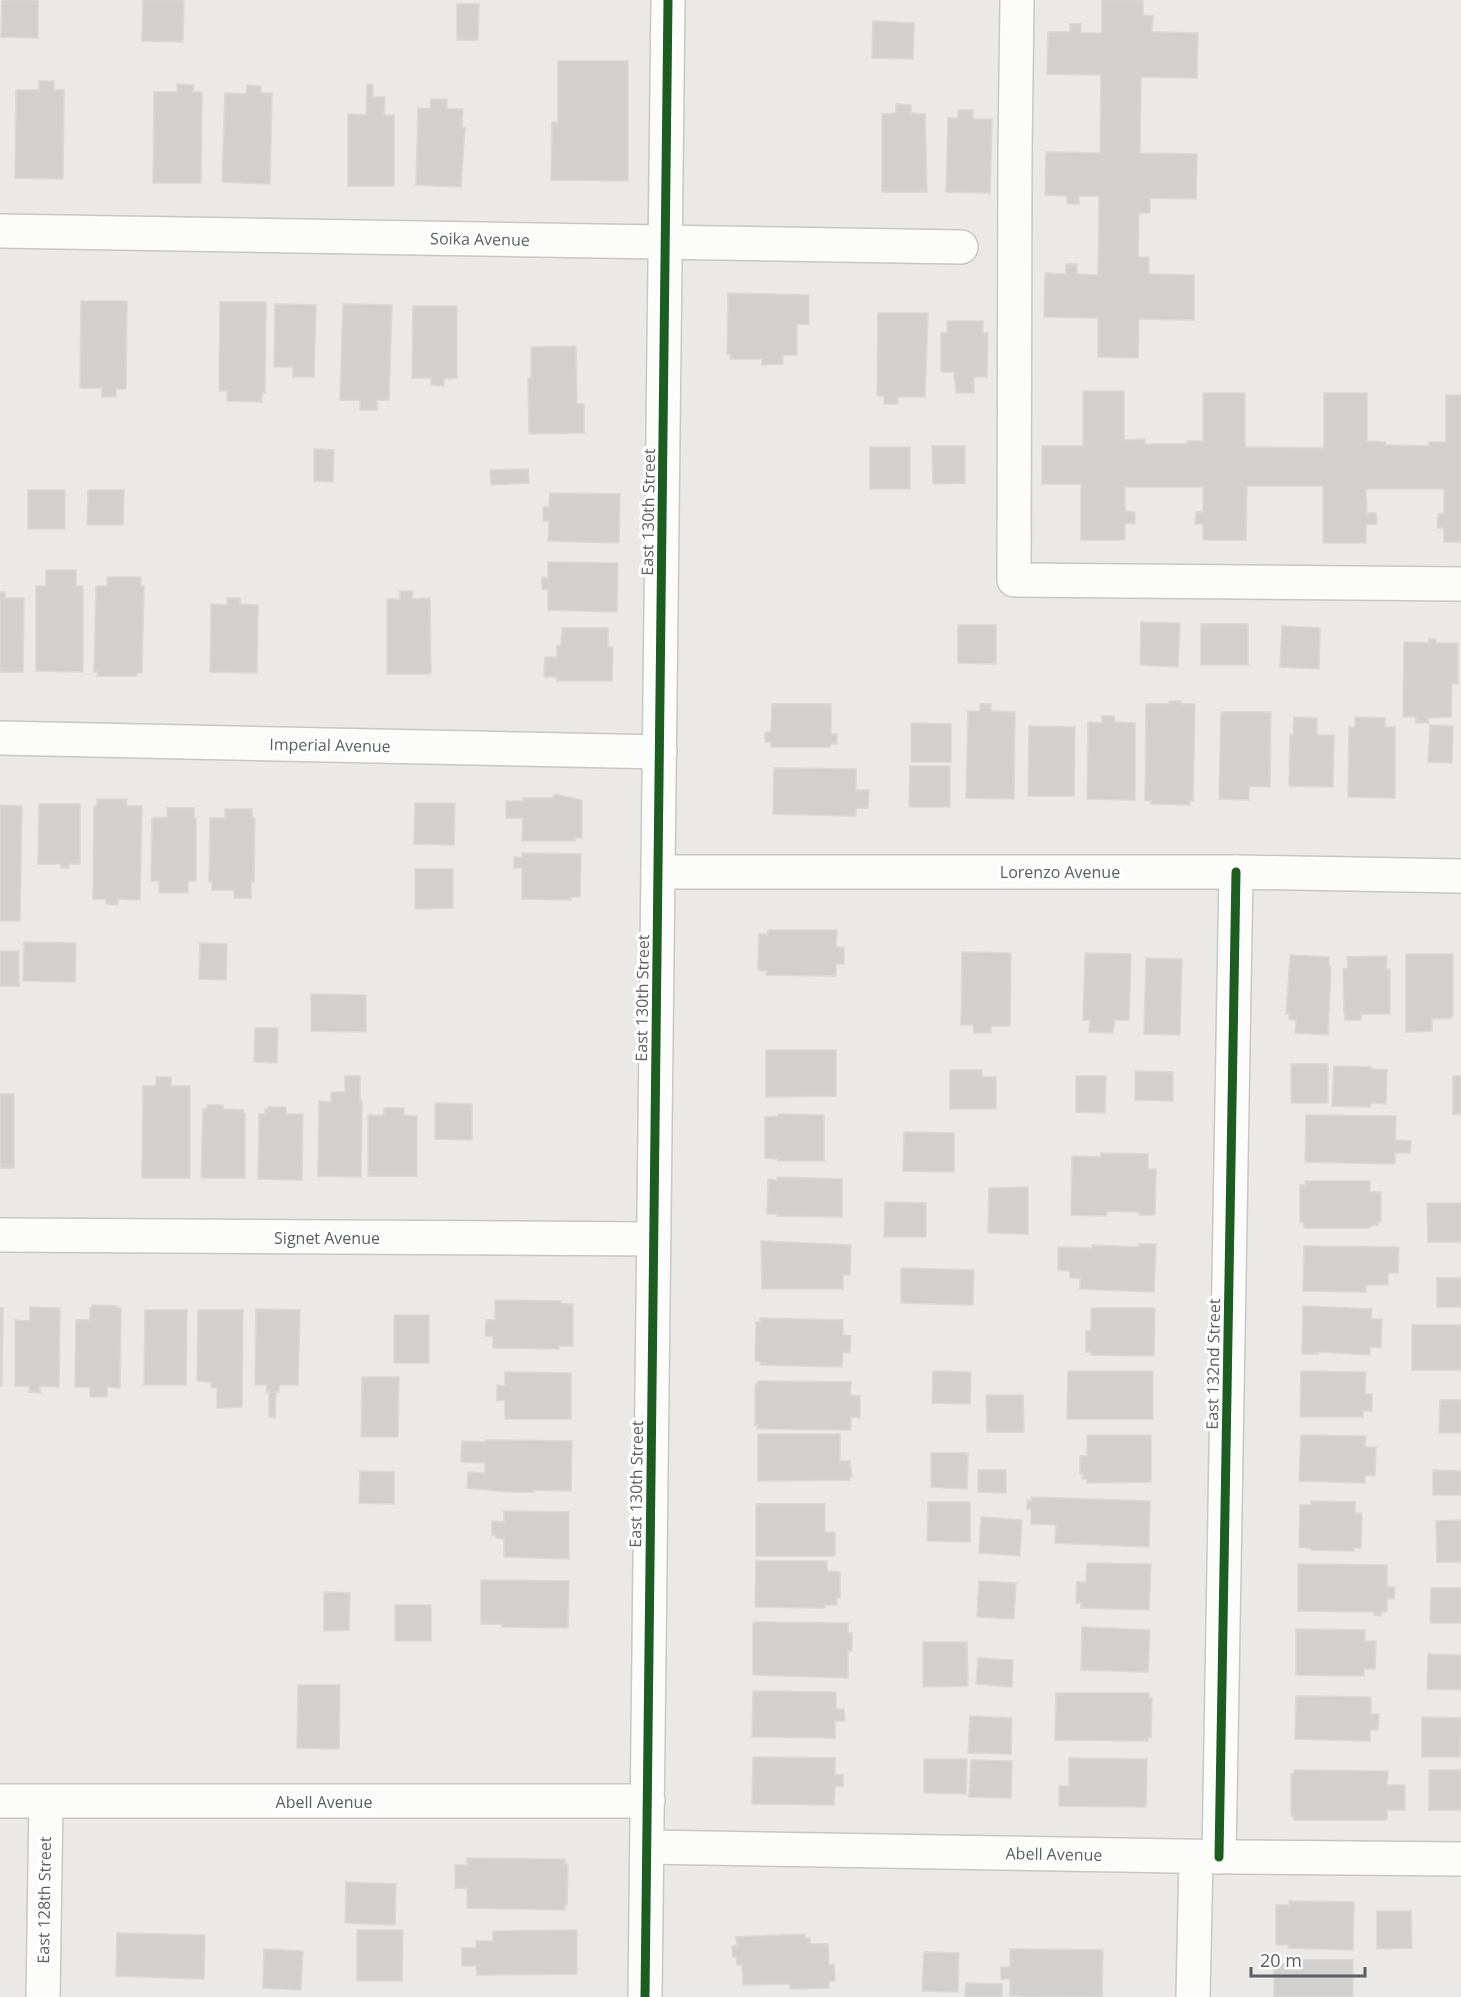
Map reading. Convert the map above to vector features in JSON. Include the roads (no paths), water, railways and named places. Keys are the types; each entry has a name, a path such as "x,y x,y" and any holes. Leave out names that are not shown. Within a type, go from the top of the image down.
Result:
{"street":[{"name":"East 130th Street","path":"645,1997 668,0"},
{"path":"1017,0 1014,580 1461,584"},
{"name":"Soika Avenue","path":"0,231 961,247"},
{"name":"Imperial Avenue","path":"0,738 660,752"},
{"name":"Lorenzo Avenue","path":"658,872 1236,872 1461,876"},
{"name":"East 132nd Street","path":"1193,1997 1207,1857 1236,872"},
{"name":"Signet Avenue","path":"0,1235 654,1239"},
{"name":"Abell Avenue","path":"0,1801 648,1801"},
{"name":"East 128th Street","path":"43,1997 46,1802"},
{"name":"Abell Avenue","path":"647,1847 1461,1859"}]}
